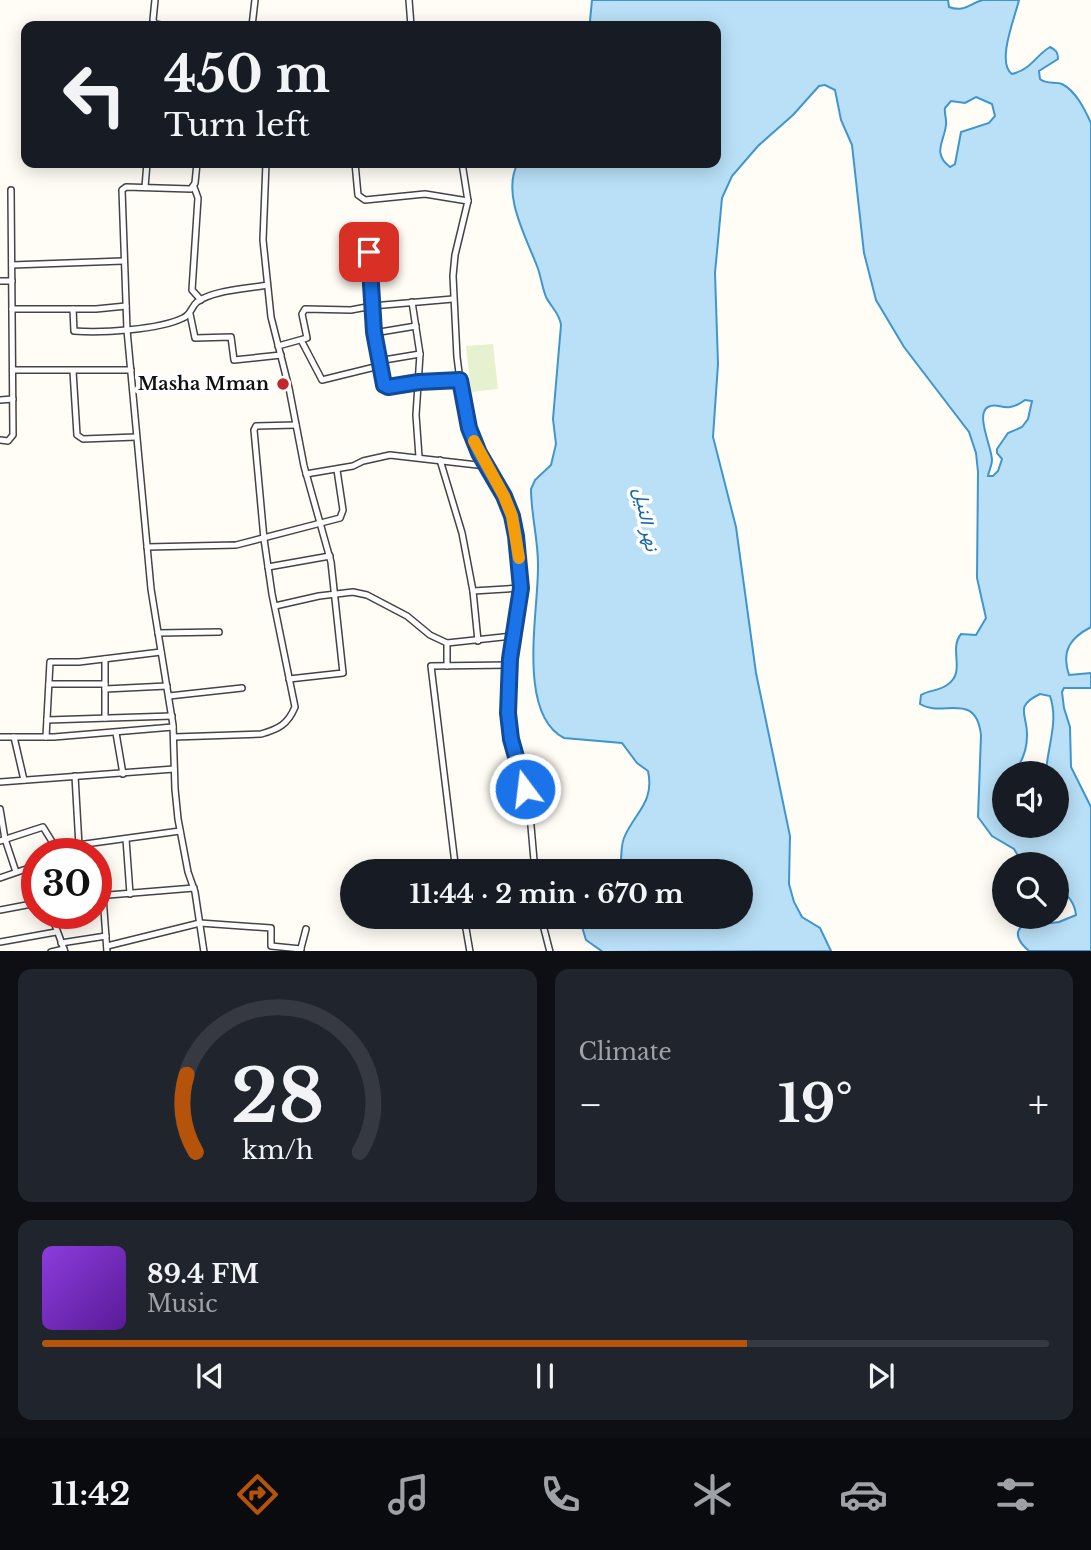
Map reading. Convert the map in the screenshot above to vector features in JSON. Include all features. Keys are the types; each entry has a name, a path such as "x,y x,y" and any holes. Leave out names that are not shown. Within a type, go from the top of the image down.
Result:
{"street":[{"path":"154,21 155,0"},
{"path":"253,21 255,0"},
{"path":"409,0 411,21"},
{"path":"145,187 147,168"},
{"path":"196,168 194,187 198,198 192,290 201,300"},
{"path":"266,168 263,240 272,325 281,355 306,474 330,556 343,673 289,679"},
{"path":"355,168 358,194 365,200 425,194 468,201"},
{"path":"463,168 468,201 455,255 453,299 460,380 469,428 512,516 520,564 521,588 508,691 510,733 529,803 534,859"},
{"path":"194,187 126,187 122,190 127,330 147,547 172,716 180,831 194,888 204,951"},
{"path":"0,440 8,441 13,437 11,190"},
{"path":"369,252 378,364 386,387 460,380"},
{"path":"12,265 123,261"},
{"path":"0,281 12,281"},
{"path":"267,285 229,291 201,300 190,314 195,338 230,337 234,360 281,355"},
{"path":"278,346 307,338 302,314 305,309 351,310 453,299"},
{"path":"412,302 419,355 416,415 419,457"},
{"path":"12,309 126,306"},
{"path":"74,309 74,331 127,330 178,320 190,314"},
{"path":"374,332 416,326"},
{"path":"301,340 322,380 419,355"},
{"path":"13,370 131,370"},
{"path":"74,371 77,436 83,439 136,437"},
{"path":"0,400 13,399"},
{"path":"174,737 261,734 274,731 290,718 295,707 268,567 254,427 296,425"},
{"path":"306,474 337,470 390,455 486,466"},
{"path":"440,460 462,533 473,591 478,641"},
{"path":"147,547 230,546 340,518 342,514 337,470"},
{"path":"268,567 330,556"},
{"path":"473,591 521,588"},
{"path":"275,606 334,593 353,592 367,595 407,616 430,635 447,643 513,636"},
{"path":"158,634 219,632"},
{"path":"447,643 447,666"},
{"path":"46,737 50,662 75,663 161,652"},
{"path":"105,659 105,718"},
{"path":"454,859 431,666 510,665"},
{"path":"49,684 167,686"},
{"path":"169,695 242,688"},
{"path":"47,720 172,716"},
{"path":"0,737 116,733 173,727"},
{"path":"116,733 123,774"},
{"path":"14,737 24,780"},
{"path":"0,782 174,769"},
{"path":"75,776 79,838"},
{"path":"0,809 3,840 16,872"},
{"path":"3,840 43,827 49,838"},
{"path":"112,841 180,831"},
{"path":"126,839 130,894"},
{"path":"0,878 21,870"},
{"path":"112,895 194,888"},
{"path":"0,910 21,906"},
{"path":"105,929 107,949 200,923 271,928 272,946 301,950 306,929"},
{"path":"55,929 63,948"},
{"path":"466,929 470,951"},
{"path":"544,929 550,951"},
{"path":"0,942 56,932"},
{"path":"51,951 106,936"}],"green space":[{"path":"493,344 498,389 471,392 466,346"}],"water":[{"name":"نهر النيل","path":"592,0 948,0 949,7 959,9 983,0 1019,0 1006,50 1008,68 1012,74 1019,72 1050,47 1055,50 1058,59 1039,71 1040,79 1059,83 1072,91 1091,123 1091,627 1069,646 1066,659 1069,675 1091,673 1091,688 1064,688 1062,692 1070,727 1071,767 1091,807 1091,951 1029,951 1021,943 1018,937 1020,929 1069,929 1069,918 1076,915 1069,899 1069,852 1016,852 995,838 1069,838 1069,761 1047,761 1053,725 1050,696 1040,694 1024,707 1027,736 1021,761 992,761 992,836 978,817 981,735 978,721 965,709 929,708 920,704 921,695 944,687 953,680 957,667 957,640 961,634 976,635 986,618 977,578 976,453 969,432 904,347 876,300 864,253 852,145 841,120 835,90 825,85 819,86 793,115 758,146 732,176 722,198 715,273 718,364 713,437 736,527 756,673 790,836 789,884 802,917 820,928 831,951 602,951 586,940 583,929 753,929 753,859 621,859 624,838 649,791 648,771 637,763 622,743 564,738 549,725 540,707 533,659 538,564 531,489 535,480 551,465 556,444 553,419 561,325 546,297 517,215 512,188 516,168 721,168 721,21 590,21","holes":["976,97 992,104 995,116 989,123 961,132 955,164 950,167 942,157 940,147 946,125 945,108 951,101 965,103","1025,400 1032,401 1028,419 1022,427 1008,433 997,449 1002,459 998,471 993,476 988,476 992,460 984,411 992,406 1012,407"]}],"slow traffic":[{"path":"474,441 497,481 512,516 519,558"}],"place":[{"name":"Masha Mman","path":"283,384"}],"route":[{"path":"369,252 374,332 384,385 388,387 460,380 469,428 512,516 521,588 510,659 508,713 511,739 525,789"}]}
